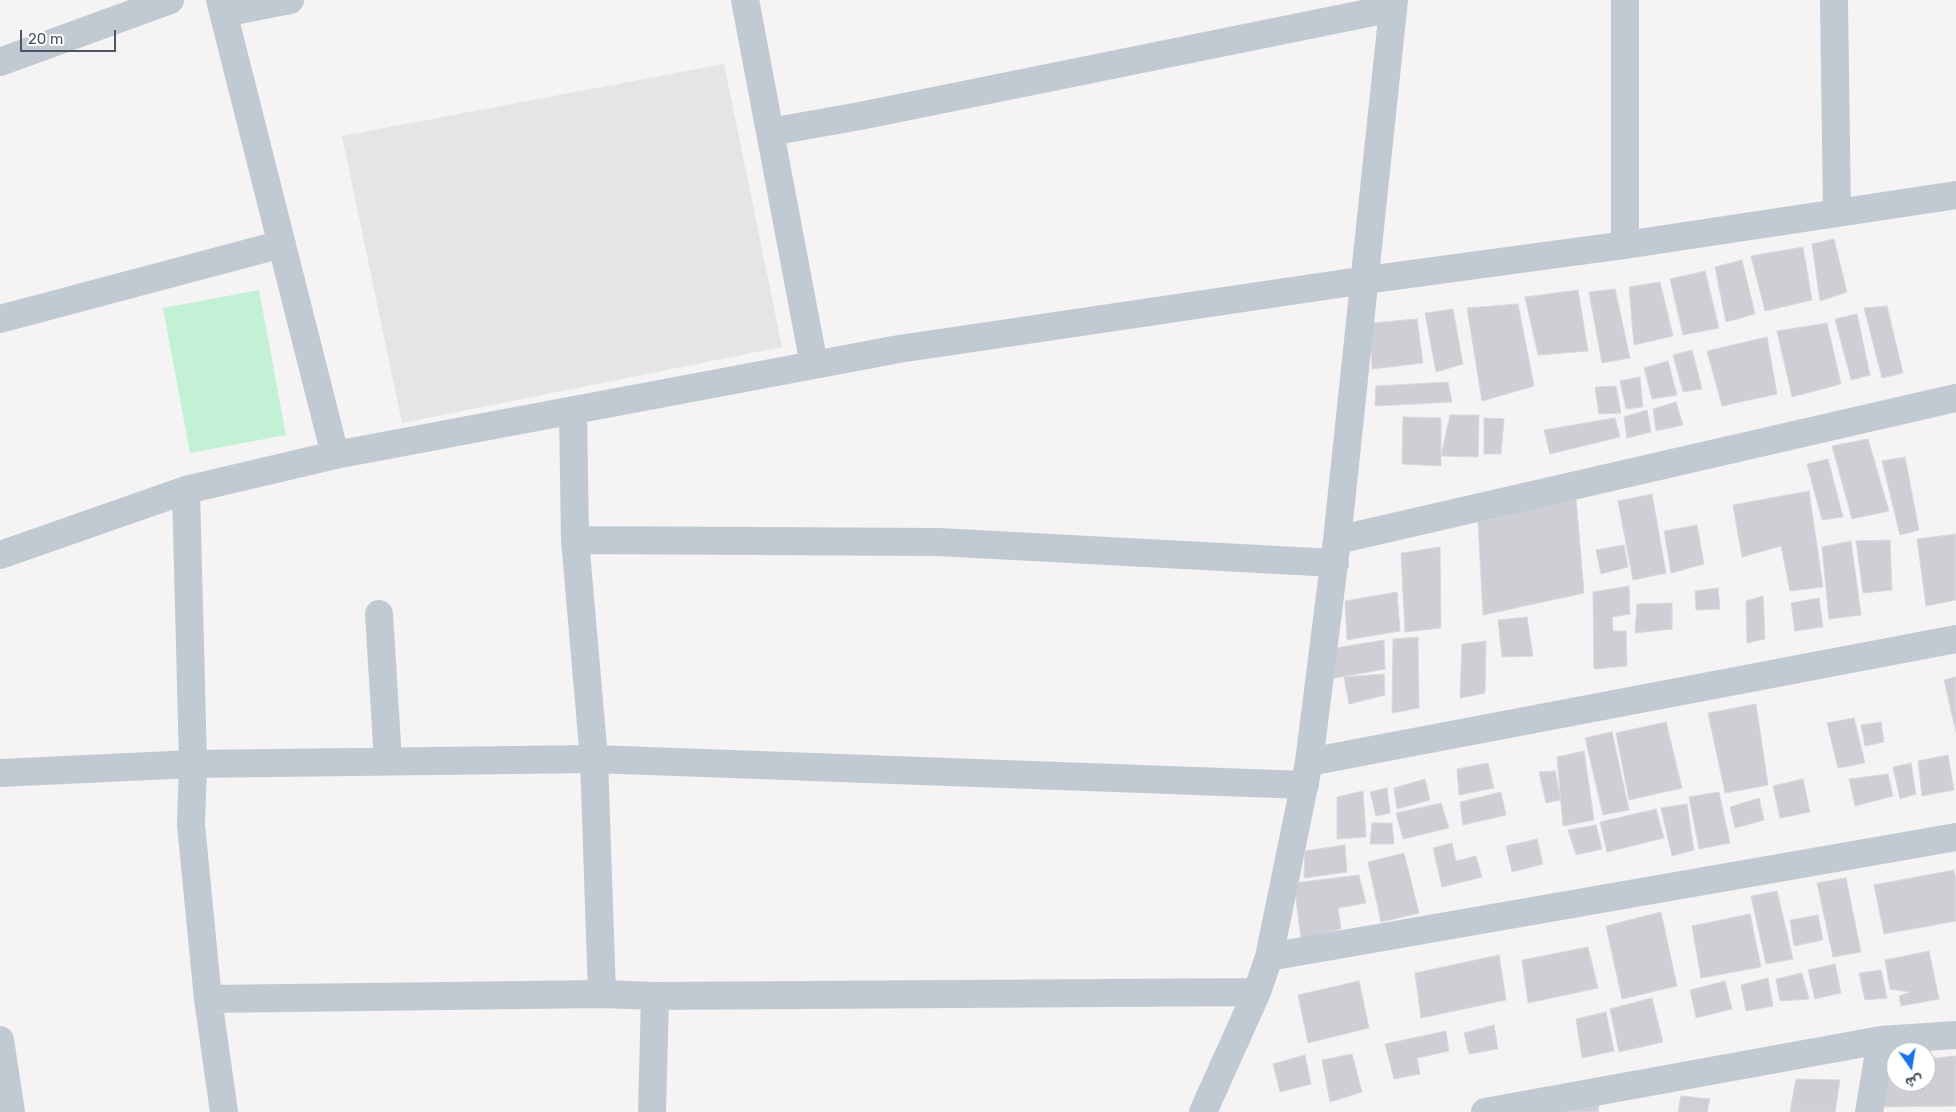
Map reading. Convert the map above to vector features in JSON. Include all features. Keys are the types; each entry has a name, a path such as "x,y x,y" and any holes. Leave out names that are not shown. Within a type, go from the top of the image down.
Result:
{"street":[{"path":"0,62 170,0"},
{"path":"290,0 222,7 335,455"},
{"path":"745,0 814,365"},
{"path":"1625,0 1625,245"},
{"path":"1834,0 1837,213"},
{"path":"770,132 870,114 1394,4 1336,552 1307,773 1269,957 1257,992 1203,1112"},
{"path":"0,555 186,490 335,455 899,349 1366,280 1625,245 1956,195"},
{"path":"0,319 282,244"},
{"path":"575,540 938,542 1336,552 1956,398"},
{"path":"573,411 575,540 594,759 602,994"},
{"path":"186,490 193,764 191,826 208,999 224,1112"},
{"path":"379,614 388,762"},
{"path":"0,773 193,764 594,759 1307,773 1956,639"},
{"path":"1269,957 1956,837"},
{"path":"208,999 602,994 655,996 1257,992"},
{"path":"652,1112 655,996"},
{"path":"1501,1110 1881,1040 1956,1035"},
{"path":"0,1040 7,1098"},
{"path":"1869,1112 1881,1040"}],"shaded area":[{"path":"724,64 782,347 402,423 342,136"}],"green space":[{"path":"259,290 286,435 190,453 163,308"}],"building":[{"path":"1834,239 1847,292 1820,301 1812,244"},
{"path":"1803,247 1812,300 1765,311 1751,256"},
{"path":"1742,260 1755,314 1726,322 1715,267"},
{"path":"1705,271 1719,328 1683,335 1670,279"},
{"path":"1660,282 1673,336 1634,345 1629,287"},
{"path":"1615,289 1630,358 1602,363 1589,292"},
{"path":"1578,290 1588,351 1538,355 1525,297"},
{"path":"1518,304 1534,386 1482,401 1467,308"},
{"path":"1887,306 1903,373 1882,378 1864,308"},
{"path":"1453,309 1463,364 1436,372 1425,313"},
{"path":"1857,314 1870,375 1851,380 1835,319"},
{"path":"1417,319 1423,363 1372,369 1371,323"},
{"path":"1827,323 1841,384 1792,397 1777,331"},
{"path":"1767,337 1777,394 1722,406 1707,351"},
{"path":"1692,350 1702,389 1683,392 1673,355"},
{"path":"1668,361 1677,395 1652,399 1644,368"},
{"path":"1640,377 1643,407 1626,409 1620,381"},
{"path":"1448,382 1452,402 1375,406 1376,386"},
{"path":"1616,386 1621,413 1599,414 1595,387"},
{"path":"1676,402 1683,425 1656,431 1653,409"},
{"path":"1647,410 1651,432 1627,438 1624,417"},
{"path":"1450,415 1479,415 1478,457 1441,456"},
{"path":"1403,417 1441,418 1441,466 1402,464"},
{"path":"1484,418 1504,419 1501,454 1484,454"},
{"path":"1615,418 1620,437 1550,454 1544,430"},
{"path":"1868,439 1889,511 1852,519 1832,446"},
{"path":"1905,457 1919,530 1900,535 1882,461"},
{"path":"1828,459 1843,517 1822,520 1807,464"},
{"path":"1809,491 1823,587 1790,591 1781,546 1742,557 1733,505"},
{"path":"1652,494 1666,573 1633,580 1618,501"},
{"path":"1576,498 1584,593 1483,615 1478,522"},
{"path":"1697,525 1704,564 1671,573 1664,531"},
{"path":"1956,534 1956,600 1926,606 1917,539"},
{"path":"1890,540 1892,590 1863,593 1856,541"},
{"path":"1851,541 1861,615 1829,619 1822,547"},
{"path":"1624,545 1628,567 1601,574 1596,550"},
{"path":"1440,547 1441,628 1405,632 1401,553"},
{"path":"1629,586 1630,614 1612,617 1613,631 1626,631 1627,666 1594,669 1593,592"},
{"path":"1718,588 1720,609 1696,610 1695,591"},
{"path":"1397,592 1400,631 1347,640 1345,601"},
{"path":"1763,596 1765,639 1747,643 1746,601"},
{"path":"1819,598 1823,627 1795,631 1791,603"},
{"path":"1672,603 1672,629 1635,633 1637,604"},
{"path":"1527,617 1533,656 1502,657 1498,620"},
{"path":"1418,637 1419,708 1392,713 1393,639"},
{"path":"1384,640 1385,669 1325,680 1329,649"},
{"path":"1486,641 1485,693 1460,698 1462,644"},
{"path":"1384,674 1385,695 1349,704 1344,677"},
{"path":"1956,677 1956,732 1944,680"},
{"path":"1756,704 1768,785 1725,793 1708,713"},
{"path":"1854,718 1865,763 1838,768 1827,723"},
{"path":"1666,722 1682,788 1629,800 1616,733"},
{"path":"1881,722 1884,742 1865,746 1861,725"},
{"path":"1612,732 1629,810 1603,815 1585,738"},
{"path":"1584,751 1594,820 1563,826 1557,757"},
{"path":"1948,755 1954,790 1922,796 1918,761"},
{"path":"1488,763 1494,788 1459,795 1457,769"},
{"path":"1911,763 1916,794 1900,799 1893,767"},
{"path":"1555,771 1561,800 1546,803 1539,772"},
{"path":"1888,774 1893,796 1855,806 1849,779"},
{"path":"1425,779 1430,800 1397,809 1394,788"},
{"path":"1803,779 1810,812 1780,818 1773,786"},
{"path":"1387,788 1390,813 1376,816 1370,792"},
{"path":"1363,791 1366,837 1337,839 1337,797"},
{"path":"1501,792 1506,815 1463,825 1460,802"},
{"path":"1719,792 1730,843 1699,849 1689,797"},
{"path":"1759,798 1764,820 1735,828 1730,807"},
{"path":"1441,803 1449,828 1403,839 1396,813"},
{"path":"1687,804 1694,850 1672,856 1661,808"},
{"path":"1656,809 1664,838 1607,852 1600,822"},
{"path":"1372,823 1392,823 1394,844 1370,844"},
{"path":"1596,825 1602,849 1576,855 1568,830"},
{"path":"1537,839 1543,864 1512,872 1506,846"},
{"path":"1452,843 1456,861 1476,856 1482,877 1442,887 1433,848"},
{"path":"1345,845 1347,872 1304,878 1305,851"},
{"path":"1404,853 1419,913 1381,922 1368,862"},
{"path":"1954,870 1956,880 1956,921 1884,934 1874,885"},
{"path":"1359,875 1366,903 1338,908 1341,929 1301,939 1294,883"},
{"path":"1846,878 1861,952 1833,957 1817,883"},
{"path":"1777,891 1793,959 1766,964 1751,896"},
{"path":"1661,912 1677,986 1622,999 1606,926"},
{"path":"1750,914 1761,967 1701,978 1692,926"},
{"path":"1818,915 1823,940 1794,946 1790,920"},
{"path":"1588,947 1598,988 1528,1003 1522,960"},
{"path":"1929,951 1939,999 1901,1006 1899,996 1910,992 1890,989 1885,960"},
{"path":"1499,955 1506,1000 1421,1018 1415,973"},
{"path":"1835,964 1841,993 1815,999 1808,970"},
{"path":"1881,970 1887,998 1865,1000 1859,973"},
{"path":"1802,973 1809,999 1780,1001 1776,979"},
{"path":"1768,978 1773,1006 1746,1011 1741,985"},
{"path":"1359,981 1369,1028 1308,1043 1298,995"},
{"path":"1725,981 1732,1009 1696,1018 1690,990"},
{"path":"1652,998 1663,1042 1619,1052 1610,1009"},
{"path":"1606,1012 1614,1051 1582,1058 1576,1019"},
{"path":"1494,1025 1498,1049 1469,1054 1464,1033"},
{"path":"1446,1031 1449,1051 1417,1058 1420,1074 1394,1079 1385,1044"},
{"path":"1352,1054 1362,1092 1330,1102 1322,1060"},
{"path":"1305,1055 1311,1084 1280,1092 1273,1064"},
{"path":"1956,1056 1956,1106 1875,1107 1883,1063 1886,1063 1886,1092 1936,1092 1936,1058"},
{"path":"1796,1079 1840,1080 1835,1112 1790,1112"},
{"path":"1681,1096 1710,1099 1707,1112 1678,1112"},
{"path":"1599,1105 1598,1112 1564,1112"}]}
